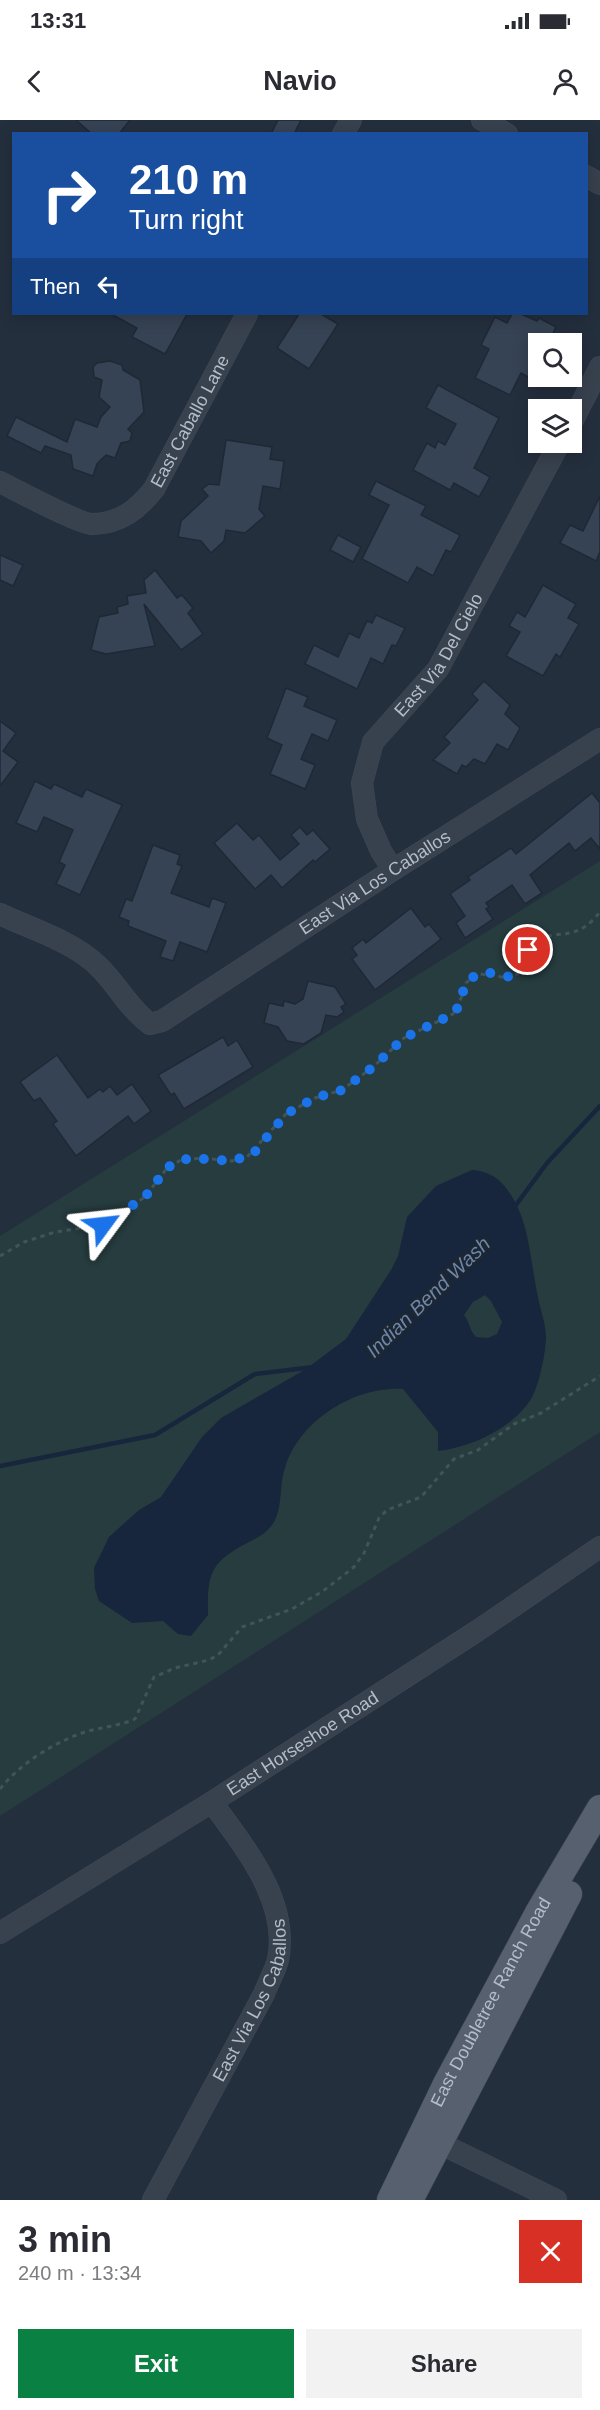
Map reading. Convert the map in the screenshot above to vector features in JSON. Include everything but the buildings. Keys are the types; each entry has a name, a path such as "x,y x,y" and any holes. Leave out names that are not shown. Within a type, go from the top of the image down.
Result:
{"main road":[{"name":"East Doubletree Ranch Road","path":"390,2200 430,2139 492,2023 539,1911 598,1823"},
{"name":"East Doubletree Ranch Road","path":"410,2200 430,2139"}],"street":[{"path":"482,120 503,132"},
{"name":"East Caballo Lane","path":"0,482 91,524 120,519 140,507 154,489 246,315"},
{"path":"582,402 600,367"},
{"name":"East Via Del Cielo","path":"393,870 381,851 367,819 362,783 373,742 438,669 554,453"},
{"name":"East Via Los Caballos","path":"0,914 70,947 96,964 121,991 137,1015 150,1024 162,1021 393,870 600,739"},
{"name":"East Horseshoe Road","path":"0,1933 212,1802 477,1631 600,1547"},
{"name":"East Via Los Caballos","path":"153,2200 264,1994 278,1960 279,1937 275,1915 263,1878 212,1802"},
{"path":"430,2139 556,2200"}],"path":[{"path":"0,1256 24,1242 55,1232 103,1225 145,1197 167,1168 182,1160 203,1158 232,1161 247,1157 286,1114 315,1098 342,1090 373,1067 404,1038 453,1014 457,1010 466,983 474,976 480,974 509,978 515,976 522,969 534,940 568,936 586,926 600,912"},
{"path":"0,1789 16,1771 48,1750 83,1733 135,1719 154,1677 162,1672 209,1660 218,1655 242,1628 292,1609 323,1591 354,1567 364,1553 379,1518 387,1510 421,1497 454,1459 478,1450 514,1424 541,1413 600,1376"}],"green space":[{"path":"600,861 600,1432 0,1816 0,1236"}],"water":[{"path":"472,1170 487,1173 503,1184 520,1213 528,1240 546,1337 537,1386 523,1409 514,1419 490,1434 464,1445 438,1451 438,1432 403,1389 366,1393 348,1400 331,1410 302,1435 285,1468 279,1509 274,1522 263,1534 236,1549 219,1563 211,1578 208,1615 191,1636 178,1634 163,1621 132,1623 99,1601 95,1589 94,1568 109,1537 139,1510 161,1497 202,1437 221,1418 306,1369 346,1339 398,1256 407,1217 436,1186","holes":["485,1295 491,1301 502,1322 497,1334 488,1338 476,1337 464,1315 473,1302"]}],"waterway":[{"name":"Indian Bend Wash","path":"513,1209 547,1163 600,1106"},
{"name":"Indian Bend Wash","path":"0,1466 155,1435 255,1374 314,1367"}],"route":[{"path":"103,1225 135,1206 153,1189 167,1168 175,1163 190,1158 232,1161 253,1154 267,1134 286,1114 315,1098 342,1090 373,1067 385,1054 414,1031 453,1014 457,1010 466,983 474,976 480,974 509,978 515,976 522,969 528,950"}]}
